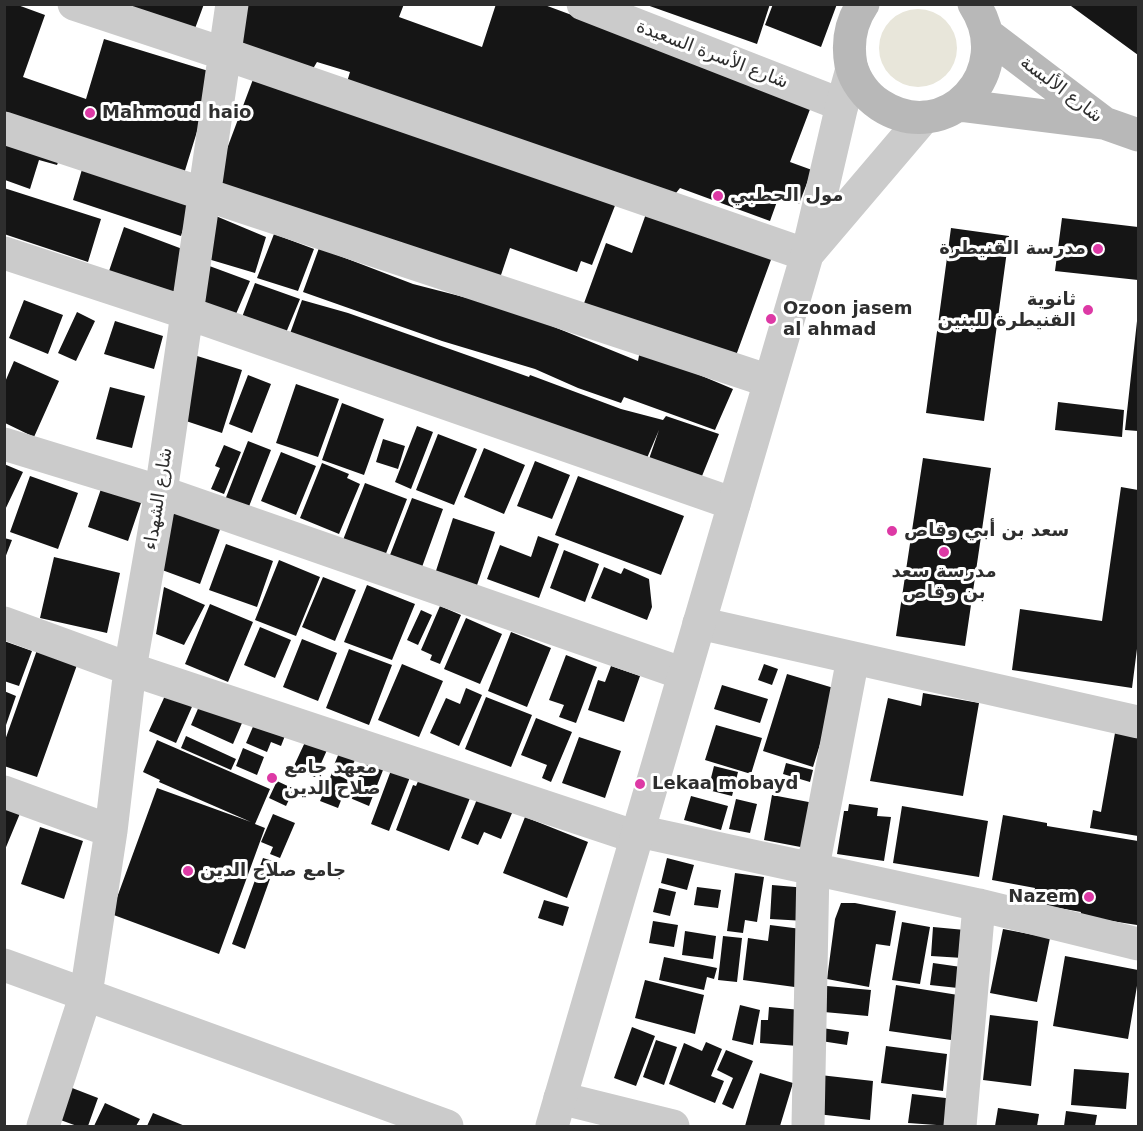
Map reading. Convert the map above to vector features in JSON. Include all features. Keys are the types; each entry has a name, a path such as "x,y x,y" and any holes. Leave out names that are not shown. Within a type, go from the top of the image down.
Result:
{"main road":[{"path":"863,4 853,21 849,37 852,69 860,86 872,100 888,110 905,116 924,117 942,113 958,105 973,92 983,74 988,55 988,35 974,4"},
{"name":"شارع الألبسة","path":"988,35 1104,123 1138,135"},
{"path":"958,105 1104,123"}],"street":[{"path":"74,4 807,255"},
{"name":"شارع الشهداء","path":"43,1126 86,994 111,831 130,669 160,492 232,4"},
{"name":"شارع الأسرة السعيدة","path":"582,4 842,105"},
{"path":"673,1126 556,1112 807,255 852,69"},
{"path":"807,255 924,117"},
{"path":"4,128 769,381"},
{"path":"4,254 187,313 734,504"},
{"path":"4,444 160,492 684,674"},
{"path":"4,623 130,669 637,834 813,867 1138,944"},
{"path":"699,623 1138,722"},
{"path":"808,1126 813,867 853,658"},
{"path":"4,792 111,831"},
{"path":"960,1126 979,905"},
{"path":"4,965 447,1126"}],"shaded area":[{"path":"918,9 933,12 946,20 954,33 957,48 954,63 946,76 933,84 918,87 903,84 890,76 882,63 879,48 882,33 890,20 903,12"}],"building":[{"path":"4,4 15,4 45,15 23,77 86,99 104,39 215,73 183,177 4,118"},
{"path":"109,4 204,4 193,34"},
{"path":"245,4 404,4 399,17 482,47 496,4 542,4 812,104 790,162 812,170 799,204 779,196 770,221 680,188 672,198 347,82 350,72 317,62 311,72 240,42"},
{"path":"644,4 770,4 757,44"},
{"path":"773,4 837,4 821,47 765,25"},
{"path":"1073,4 1138,4 1138,55 1071,6"},
{"path":"255,74 616,203 592,265 581,261 577,272 510,248 499,281 213,186"},
{"path":"5,136 61,155 57,165 39,160 30,189 5,180"},
{"path":"83,166 192,199 181,236 73,200"},
{"path":"4,188 101,219 88,262 4,234"},
{"path":"647,211 772,257 734,361 583,306 606,243 632,253"},
{"path":"211,214 266,237 255,273 208,259"},
{"name":"مدرسة القنيطرة","path":"1062,218 1138,227 1138,280 1055,271"},
{"path":"124,227 185,250 176,295 108,274"},
{"path":"951,228 1009,236 984,421 926,413"},
{"path":"274,234 314,249 298,291 257,278"},
{"path":"319,248 413,284 510,309 638,361 640,350 733,389 715,430 624,397 621,403 578,388 535,369 442,341 303,292"},
{"path":"204,264 250,281 233,321 200,310"},
{"path":"255,283 300,299 283,340 239,325"},
{"path":"24,300 63,315 48,354 9,338"},
{"path":"302,300 348,313 529,377 530,375 621,409 663,420 666,416 719,434 702,476 649,459 659,430 644,465 287,342"},
{"path":"77,312 95,321 76,361 58,353"},
{"path":"115,321 163,336 154,369 104,354"},
{"path":"1138,321 1138,431 1125,430"},
{"path":"194,355 242,370 222,433 174,417"},
{"path":"14,361 59,381 34,437 5,423 5,382"},
{"path":"248,375 271,384 252,433 229,424"},
{"path":"296,384 339,399 318,457 276,443"},
{"path":"110,387 145,396 132,448 96,439"},
{"path":"1058,402 1124,410 1122,437 1055,430"},
{"path":"342,403 384,419 364,475 322,460"},
{"path":"417,426 433,432 411,489 395,482"},
{"path":"438,434 477,449 454,505 416,490"},
{"path":"383,439 405,446 398,469 376,462"},
{"path":"248,441 271,450 248,509 225,500"},
{"path":"224,445 241,452 224,494 211,489 220,468 215,466"},
{"path":"484,448 525,465 504,514 464,497"},
{"path":"281,452 316,466 296,515 261,501"},
{"name":"مدرسة سعد بن وقاص","path":"923,458 991,468 965,646 896,636"},
{"path":"535,461 570,475 552,519 517,506"},
{"path":"322,463 349,474 347,478 360,484 339,534 300,518"},
{"path":"4,464 23,472 4,512"},
{"path":"30,476 78,493 58,549 10,532"},
{"path":"578,476 684,516 661,575 555,535"},
{"path":"365,483 407,499 385,556 343,540"},
{"path":"102,486 142,500 128,541 88,527"},
{"path":"1121,487 1138,490 1138,641 1132,688 1012,670 1020,609 1102,621"},
{"path":"412,498 443,509 422,567 390,555"},
{"path":"176,507 222,524 200,584 154,567"},
{"path":"453,518 495,532 475,591 434,577"},
{"path":"538,536 559,544 539,598 487,579 500,545 531,557"},
{"path":"4,538 12,540 5,558 4,558"},
{"path":"226,544 273,561 257,607 209,590"},
{"path":"564,550 599,564 585,602 550,588"},
{"path":"54,557 120,573 107,633 40,618"},
{"path":"279,560 320,577 296,636 255,620"},
{"path":"604,567 621,574 624,568 649,579 652,607 647,620 591,598"},
{"path":"323,577 356,590 335,641 302,627"},
{"path":"367,585 415,604 392,660 344,642"},
{"path":"164,587 205,605 184,645 156,634"},
{"path":"210,604 253,622 228,682 185,664"},
{"path":"440,606 461,615 440,664 430,660 432,655 421,650"},
{"path":"421,610 432,615 418,645 407,640"},
{"path":"466,618 502,634 480,684 444,669"},
{"path":"260,627 291,640 275,678 244,665"},
{"path":"511,632 551,648 527,707 488,691"},
{"path":"302,639 337,653 318,701 283,687"},
{"path":"4,641 32,651 19,686 4,681"},
{"path":"349,649 392,665 369,725 326,708"},
{"path":"37,650 77,665 37,777 4,766 4,743"},
{"path":"566,655 597,667 576,723 559,717 564,705 549,700"},
{"path":"402,664 443,681 419,737 378,720"},
{"path":"764,664 778,669 772,685 758,680"},
{"path":"611,666 640,676 624,722 588,710 598,680 605,682"},
{"path":"787,674 837,689 813,767 763,751"},
{"path":"722,685 768,699 760,723 714,709"},
{"path":"466,688 482,695 459,746 430,733 446,698 460,704"},
{"path":"168,689 195,700 176,743 149,731"},
{"path":"4,691 16,696 5,728 4,728"},
{"path":"923,693 979,703 963,796 870,781 888,698 921,706"},
{"path":"486,697 532,715 511,767 465,749"},
{"path":"200,704 242,723 233,744 191,725"},
{"path":"258,715 288,728 281,746 271,742 267,752 246,743"},
{"path":"536,718 572,732 551,782 542,778 547,765 521,755"},
{"path":"716,725 762,738 751,774 705,760"},
{"path":"1115,733 1138,737 1138,836 1090,828 1093,810 1101,812"},
{"path":"186,736 236,759 231,770 181,748"},
{"path":"579,737 621,751 605,798 562,783"},
{"name":"جامع صلاح الدين","path":"157,740 270,789 255,824 265,828 219,954 111,914 157,788 251,822 159,782 160,780 143,772"},
{"path":"306,740 327,750 315,777 293,768"},
{"path":"243,748 264,757 257,775 236,766"},
{"path":"339,753 355,760 349,772 334,765"},
{"path":"366,758 385,765 369,806 350,798"},
{"path":"786,763 813,770 810,782 783,774"},
{"path":"393,765 412,772 389,831 371,824"},
{"path":"714,766 738,772 732,796 708,790"},
{"path":"332,773 349,780 338,808 320,801"},
{"path":"419,779 470,798 449,851 396,830 413,785 416,786"},
{"path":"277,781 294,789 286,806 269,798"},
{"path":"480,792 515,806 501,839 484,832 478,845 461,838"},
{"path":"772,795 819,804 811,849 764,840"},
{"path":"691,796 728,806 721,830 684,820"},
{"path":"736,799 757,804 750,833 729,829"},
{"path":"849,804 878,808 877,816 891,817 884,861 837,854 844,811 848,811"},
{"path":"4,805 21,811 4,852"},
{"path":"902,806 988,821 979,877 893,863"},
{"path":"273,814 295,823 280,858 270,854 273,847 261,842"},
{"path":"1003,815 1047,823 1047,826 1138,841 1137,925 1080,916 1081,912 1032,903 1035,888 992,880"},
{"path":"525,817 588,842 567,898 503,873"},
{"path":"40,827 83,841 64,899 21,884"},
{"path":"263,858 276,862 245,949 232,944"},
{"path":"667,858 694,865 687,890 661,883"},
{"path":"735,873 764,877 757,922 745,920 743,933 727,931"},
{"path":"772,885 807,888 806,921 770,919"},
{"path":"697,887 721,890 718,908 694,905"},
{"path":"659,888 676,892 670,916 653,912"},
{"path":"544,900 569,907 563,926 538,918"},
{"path":"841,903 855,903 896,911 890,946 876,944 869,987 827,979 835,919"},
{"path":"653,921 678,925 674,947 649,943"},
{"path":"902,922 930,927 920,984 892,980"},
{"path":"770,925 809,930 802,988 743,980 748,938 768,941"},
{"path":"933,927 965,930 963,958 931,956"},
{"path":"1003,929 1050,938 1037,1002 990,993"},
{"path":"685,931 716,936 713,959 682,955"},
{"path":"723,936 742,938 737,982 718,980"},
{"path":"1065,956 1138,970 1128,1039 1053,1026"},
{"path":"664,957 717,968 714,979 707,977 704,990 659,980"},
{"path":"933,963 961,967 958,988 930,985"},
{"path":"645,980 704,995 695,1034 635,1018"},
{"path":"896,985 958,995 951,1040 889,1031"},
{"path":"827,986 871,990 868,1016 824,1012"},
{"path":"740,1005 760,1010 753,1045 732,1040"},
{"path":"769,1007 801,1010 798,1046 760,1043 761,1020 768,1020"},
{"path":"990,1015 1038,1021 1031,1086 983,1080"},
{"path":"632,1027 655,1036 636,1086 614,1078"},
{"path":"822,1028 849,1032 847,1045 821,1041"},
{"path":"656,1040 677,1047 664,1085 643,1077"},
{"path":"706,1042 722,1049 711,1076 724,1081 715,1103 669,1084 684,1043 702,1051"},
{"path":"886,1046 947,1054 943,1091 881,1083"},
{"path":"726,1050 753,1061 733,1109 722,1104 733,1078 717,1070"},
{"path":"1074,1069 1129,1073 1126,1109 1071,1105"},
{"path":"760,1073 793,1083 780,1126 745,1126"},
{"path":"820,1075 873,1081 870,1120 817,1114"},
{"path":"67,1086 98,1098 88,1126 77,1126 55,1118"},
{"path":"912,1094 954,1099 951,1126 908,1123"},
{"path":"105,1103 140,1119 136,1126 94,1126"},
{"path":"998,1108 1039,1114 1037,1126 995,1126"},
{"path":"1066,1111 1097,1115 1095,1126 1064,1126"},
{"path":"153,1113 185,1126 147,1126"}],"place":[{"name":"Mahmoud haio","path":"90,113"},
{"name":"مول الحطبي","path":"718,196"},
{"name":"مدرسة القنيطرة","path":"1098,249"},
{"name":"ثانوية القنيطرة للبنين","path":"1088,310"},
{"name":"Ozoon jasem al ahmad","path":"771,319"},
{"name":"سعد بن أبي وقاص","path":"892,531"},
{"name":"مدرسة سعد بن وقاص","path":"944,552"},
{"name":"معهد جامع صلاح الدين","path":"272,778"},
{"name":"Lekaa mobayd","path":"640,784"},
{"name":"جامع صلاح الدين","path":"188,871"},
{"name":"Nazem","path":"1089,897"}]}
